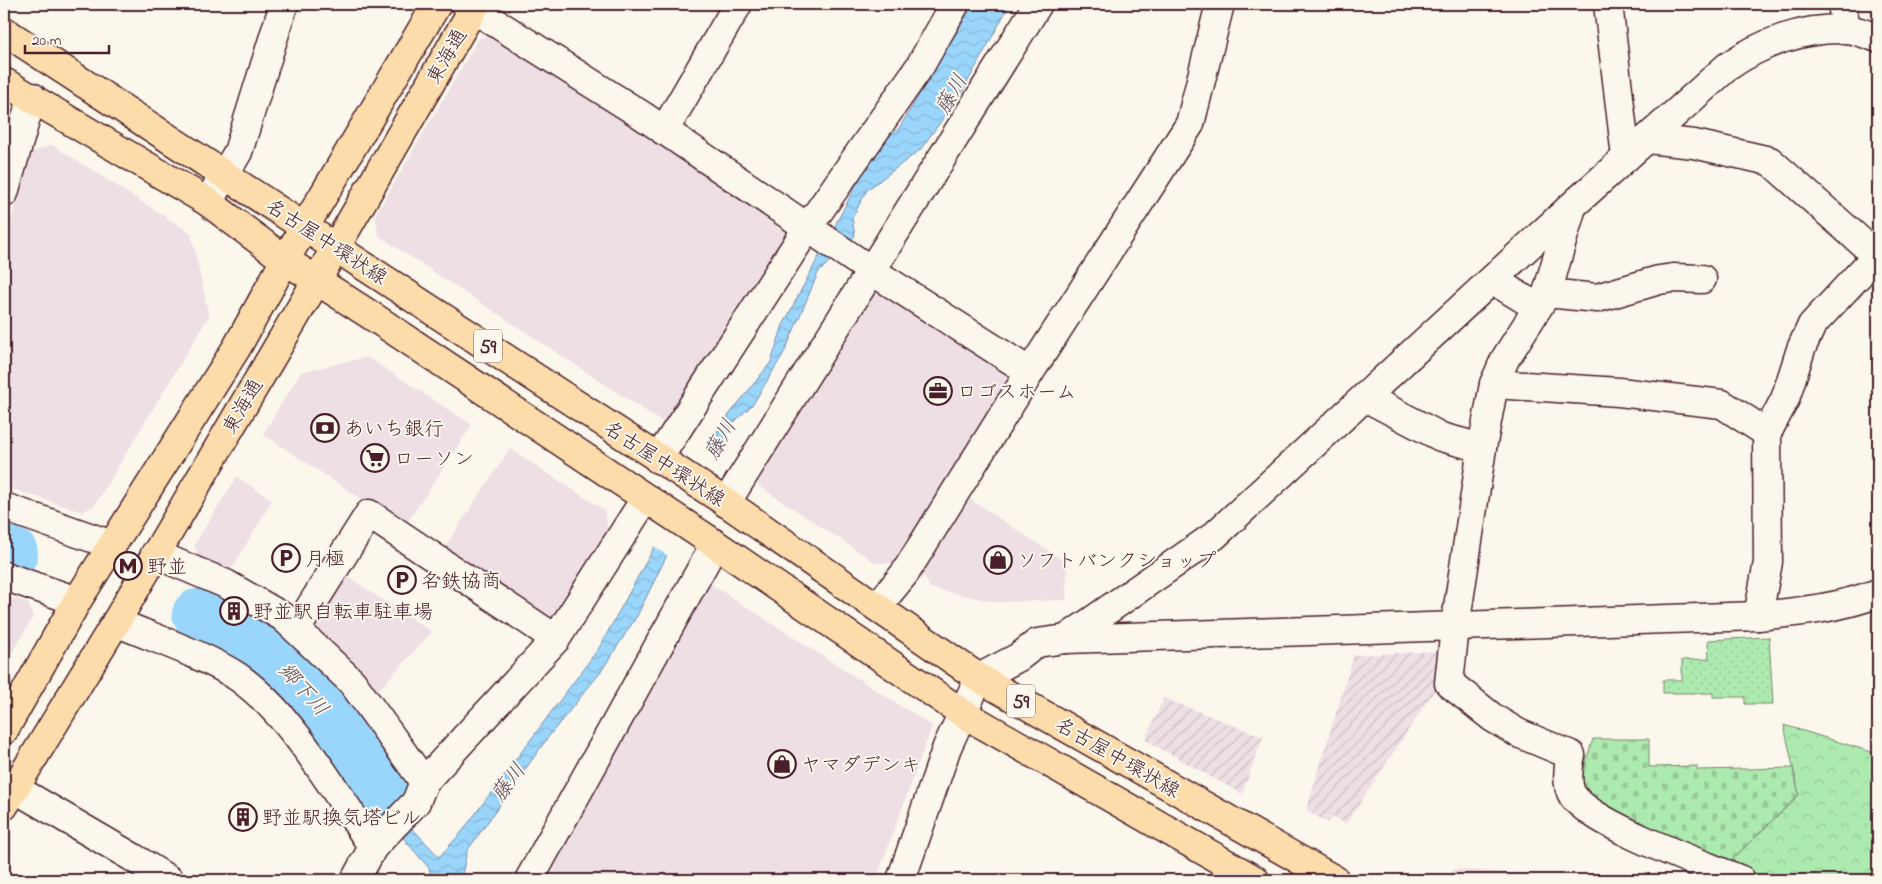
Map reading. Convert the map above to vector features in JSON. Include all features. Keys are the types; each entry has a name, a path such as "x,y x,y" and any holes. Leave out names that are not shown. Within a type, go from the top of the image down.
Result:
{"main road":[{"name":"東海通","path":"4,730 77,601 237,347 285,260 437,4"},
{"name":"東海通","path":"9,797 116,622 336,248 472,5"},
{"name":"名古屋中環状線","path":"4,31 724,501 878,606 979,678 1335,880"},
{"name":"名古屋中環状線","path":"4,82 208,202 285,260 709,540 964,714 1255,880"}],"street":[{"path":"208,202 226,175 238,152 284,4"},
{"path":"664,131 738,4"},
{"path":"664,463 920,66 955,4"},
{"path":"724,501 867,267 1038,4"},
{"path":"878,606 905,574 1030,372 1190,124 1220,4"},
{"path":"1608,4 1626,157"},
{"path":"472,5 644,116 867,267 1030,372"},
{"path":"1066,639 1214,536 1573,205 1727,67 1753,50 1844,16 1878,38"},
{"path":"4,193 32,97"},
{"path":"1647,139 1694,144 1770,161 1877,254 1810,330 1786,399 1766,433 1768,562 1758,616"},
{"path":"1573,205 1542,300 1505,359 1494,384 1482,448 1455,627 1449,683 1493,718 1518,733 1572,755 1568,767 1572,794 1581,805 1624,830 1741,880"},
{"path":"1493,280 1542,300 1597,298 1659,280 1673,278 1702,279"},
{"path":"1494,384 1619,392 1722,404 1766,433"},
{"path":"1365,397 1441,437 1482,448"},
{"path":"354,880 373,847 416,802 424,782 556,639 649,502"},
{"path":"4,507 112,545"},
{"path":"297,628 370,514 556,639"},
{"path":"529,880 709,540"},
{"path":"155,554 226,584 283,617 297,628 352,682 424,782"},
{"path":"4,576 77,601"},
{"path":"901,880 947,747 964,714 979,678 1019,657 1037,643 1066,639 1758,616 1805,611 1864,598 1878,593"},
{"path":"116,622 196,656 237,677 264,700 291,729 373,847"},
{"path":"9,797 132,857 155,877"}],"shaded area":[{"path":"493,35 786,226 788,241 672,419 661,421 379,236 375,216 479,38"},
{"path":"52,145 191,233 209,316 95,505 82,512 4,486 4,245 30,153"},
{"path":"882,291 1004,371 1006,383 893,563 876,563 759,486 755,476 869,294"},
{"path":"367,357 472,425 404,527 263,434 301,372"},
{"path":"510,449 604,510 608,529 553,617 539,620 441,553"},
{"path":"237,477 272,500 230,572 198,556 194,545"},
{"path":"970,499 1067,563 1066,600 995,602 930,588 923,573"},
{"path":"340,572 432,632 373,696 316,630 316,611"},
{"name":"ヤマダデンキ","path":"709,583 932,726 876,880 541,880"},
{"path":"4,595 28,603 33,617 4,666"},
{"path":"1444,651 1442,679 1346,824 1332,816 1328,823 1306,810 1354,655"},
{"path":"1164,698 1263,737 1242,794 1145,740"},
{"path":"1454,869 1518,874 1518,880 1447,880"}],"green space":[{"path":"1769,637 1773,704 1745,704 1745,697 1713,697 1713,693 1663,693 1663,680 1682,680 1682,660 1709,659 1708,640"},
{"path":"1784,725 1878,754 1878,880 1756,880 1725,866 1799,795"},
{"path":"1593,739 1649,739 1649,767 1697,766 1697,770 1793,768 1799,795 1725,866 1612,818 1579,783"}],"water":[{"name":"藤川","path":"974,4 1010,4 961,94 920,150 867,190 852,218 855,236 818,273 785,351 753,404 731,425 637,616 600,673 549,736 467,851 461,880 432,880 429,868 403,838 412,828 439,857 461,833 599,648 721,425 771,362 783,325 866,166 882,143 899,128"}],"pier":[{"path":"706,447 720,456 669,557 652,545"}],"waterway":[{"name":"郷下川","path":"4,550 13,553"},
{"name":"郷下川","path":"197,614 262,649 289,669 320,701 383,794"}],"place":[{"name":"ロゴスホーム","path":"938,391"},
{"name":"あいち銀行","path":"325,428"},
{"name":"ローソン","path":"375,458"},
{"name":"月極","path":"286,558"},
{"name":"ソフトバンクショップ","path":"998,560"},
{"name":"野並","path":"128,566"},
{"name":"名鉄協商","path":"402,580"},
{"name":"野並駅自転車駐車場","path":"234,611"},
{"name":"ヤマダデンキ","path":"782,764"},
{"name":"野並駅換気塔ビル","path":"243,817"}]}
